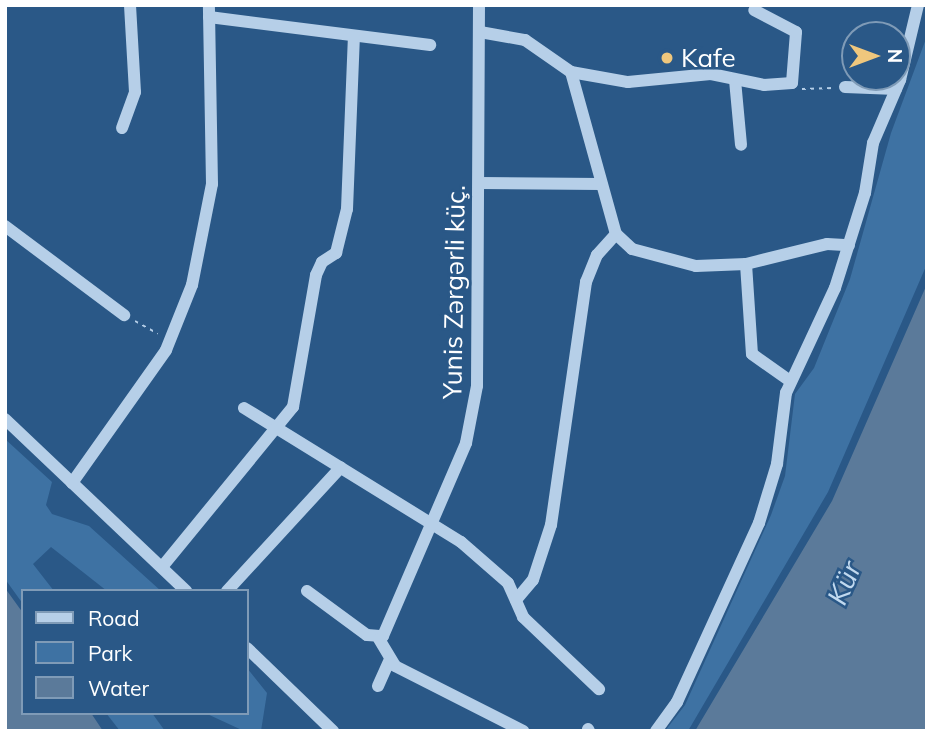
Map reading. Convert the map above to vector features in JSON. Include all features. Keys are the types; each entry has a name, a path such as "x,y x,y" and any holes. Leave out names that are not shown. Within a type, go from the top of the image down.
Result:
{"street":[{"path":"122,128 135,92 130,5"},
{"name":"Yunis Zərgərli küç.","path":"379,639 432,522 474,415 479,183 479,5"},
{"path":"911,31 918,5"},
{"path":"480,32 524,40 572,72 628,82 701,74 735,80 792,83 796,32 754,10"},
{"path":"72,483 171,341 192,285 212,184 209,11 354,37 430,45"},
{"path":"162,567 289,417 301,384 316,275 322,262 336,253 344,227 354,37"},
{"path":"572,72 616,234 632,249 679,266 746,264 827,244 849,245"},
{"path":"735,80 741,145"},
{"path":"656,731 677,702 759,523 777,464 790,381 810,350 849,245 873,143 894,91"},
{"path":"479,183 601,184"},
{"path":"5,226 124,314"},
{"path":"516,600 533,580 550,532 586,282 604,243 616,234"},
{"path":"746,264 752,354 790,381"},
{"path":"244,408 432,522 508,583 523,617 599,689"},
{"path":"5,419 184,589"},
{"path":"229,589 341,467"},
{"path":"307,591 379,639 389,661 523,731"},
{"path":"248,650 333,731"},
{"path":"378,686 389,661"}],"path":[{"path":"792,83 804,90 841,87"},
{"path":"124,314 171,341"}],"green space":[{"path":"927,36 927,264 828,492 688,731 665,731 685,705 771,515 785,476 795,394 814,368 850,279 891,133 907,91 911,91 911,79"},
{"path":"5,439 52,482 46,505 52,514 89,526 159,589 104,589 51,547 33,564 52,589 21,589 21,601 5,579"},
{"path":"248,669 267,693 261,731 244,731 209,715 248,715"},
{"path":"108,715 153,715 165,731 120,731"}],"water":[{"name":"Kür","path":"927,284 927,731 695,731 832,501"},
{"path":"5,588 21,610 21,715 92,715 103,731 5,731"}],"place":[{"name":"Kafe","path":"667,58"}]}
